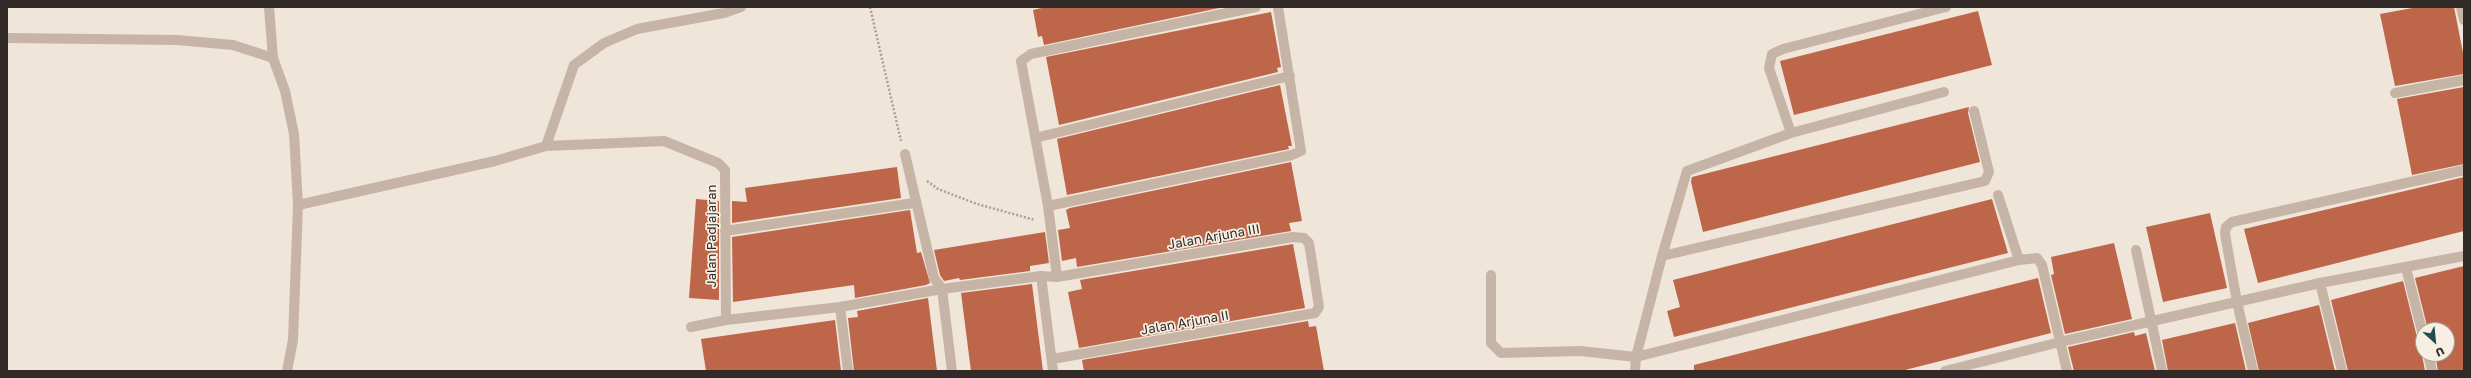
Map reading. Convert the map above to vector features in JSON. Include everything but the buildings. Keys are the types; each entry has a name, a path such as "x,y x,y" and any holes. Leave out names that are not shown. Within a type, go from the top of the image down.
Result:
{"street":[{"path":"269,7 273,58 285,91 294,134 298,205 293,340 287,371"},
{"path":"546,146 574,65 604,43 637,29 724,13 742,7"},
{"path":"691,327 726,320 840,307 942,289 1041,276 1057,277 1048,206 1034,138 1021,61 1025,56 1256,7"},
{"path":"1048,206 1292,155 1301,151 1278,7"},
{"path":"1791,132 1769,68 1772,54 1783,48 1946,7"},
{"path":"2461,7 2464,20"},
{"path":"7,38 177,40 233,45 273,58"},
{"path":"1034,138 1290,76"},
{"path":"2395,93 2464,80"},
{"path":"1635,371 1636,357 1662,256 1687,171 1791,132 1944,92"},
{"path":"1662,256 1985,181 1989,172 1974,111"},
{"name":"Jalan Padjajaran","path":"298,205 495,161 546,146 664,141 718,163 725,170 726,320"},
{"path":"905,154 914,203 934,278 942,289 952,371"},
{"path":"2253,371 2237,302 2225,234 2226,227 2232,222 2464,170"},
{"path":"1998,195 2019,260"},
{"path":"725,231 914,203"},
{"name":"Jalan Arjuna III","path":"1057,277 1292,237 1304,238 1309,243 1319,307"},
{"path":"2136,250 2150,321 2162,371"},
{"path":"1946,371 2060,342 2320,283 2464,256"},
{"path":"1491,274 1491,343 1501,353 1580,351 1636,357 2019,260 2036,258 2042,265 2066,371"},
{"path":"2406,268 2420,322"},
{"path":"1041,276 1053,371"},
{"path":"2320,283 2342,371"},
{"path":"840,307 848,371"},
{"name":"Jalan Arjuna II","path":"1052,359 1306,316 1315,313 1319,307"}],"path":[{"path":"870,7 905,154"},
{"path":"925,180 938,189 977,204 1050,224"}]}
